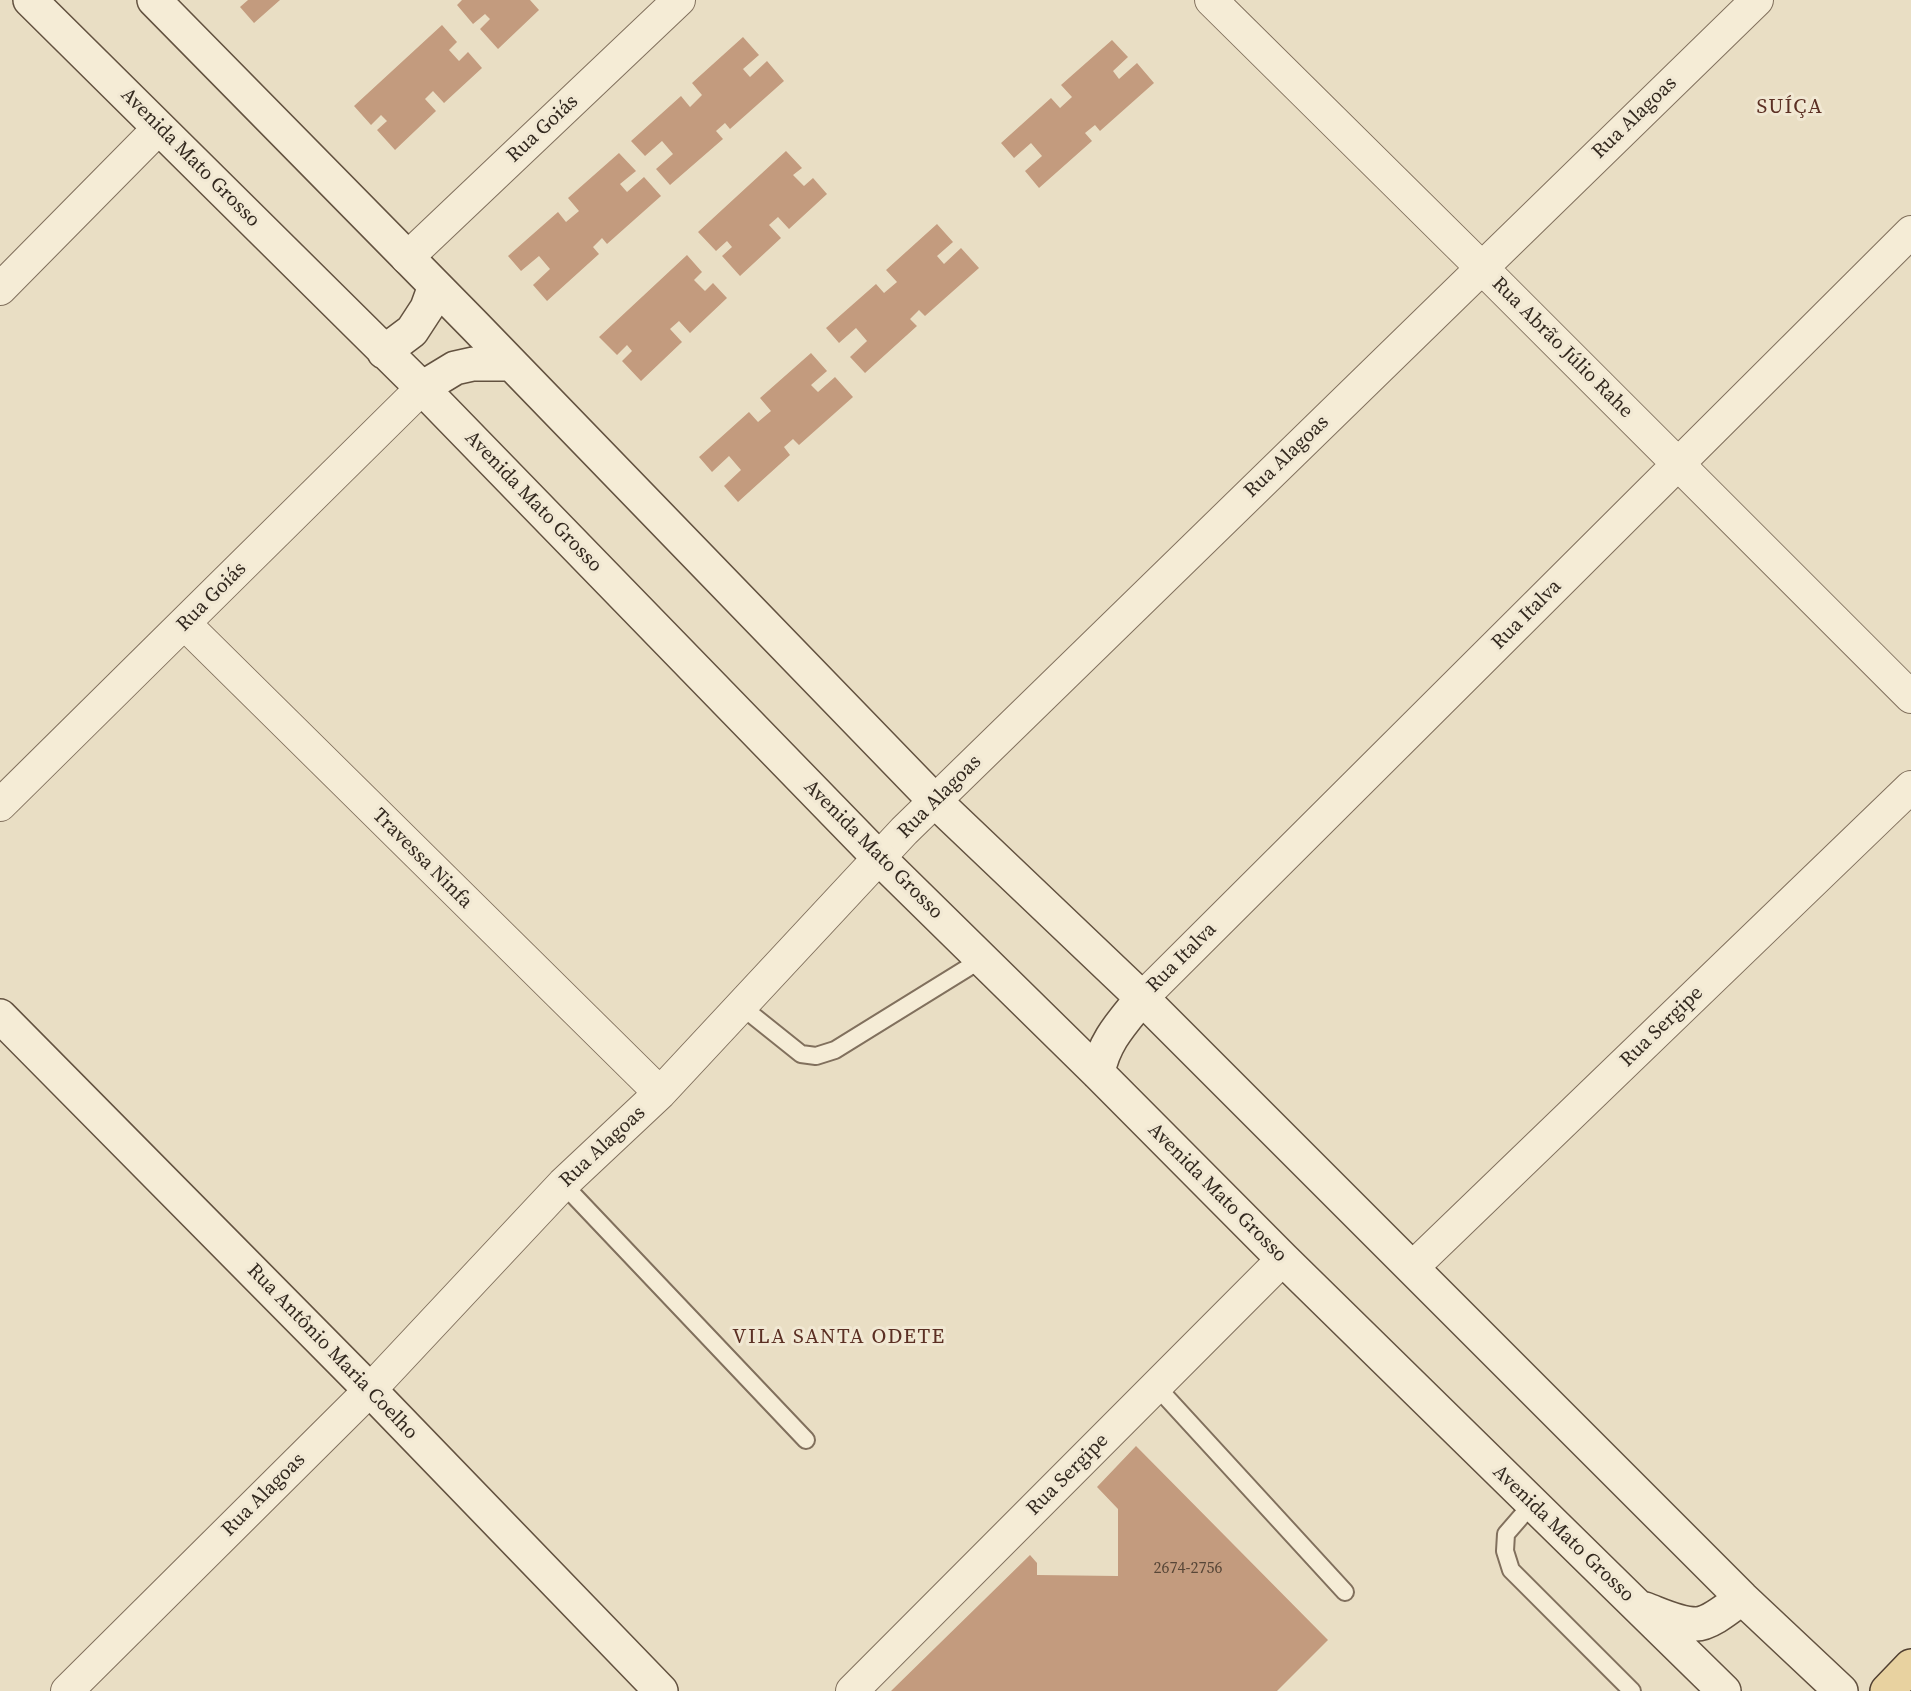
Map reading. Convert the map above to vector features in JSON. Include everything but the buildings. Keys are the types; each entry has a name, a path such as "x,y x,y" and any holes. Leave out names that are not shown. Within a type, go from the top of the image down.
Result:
{"main road":[{"name":"Avenida Mato Grosso","path":"30,0 422,388 880,859 1283,1259 1724,1691"},
{"path":"154,0 935,801 1142,998 1742,1598 1841,1691"},
{"path":"384,352 412,331 427,308 435,286"},
{"path":"422,388 455,368 473,364 510,364"},
{"path":"1098,1073 1101,1056 1113,1033 1142,998"},
{"name":"Rua Antônio Maria Coelho","path":"0,1016 370,1390 651,1688"},
{"path":"1638,1607 1671,1619 1698,1624 1716,1617 1742,1598"},
{"path":"1887,1691 1911,1666"}],"street":[{"name":"Rua Goiás","path":"406,258 679,0"},
{"name":"Rua Abrão Júlio Rahe","path":"1211,0 1911,697"},
{"name":"Rua Alagoas","path":"67,1691 370,1390 563,1184 660,1093 935,801 1757,0"},
{"path":"0,289 159,128"},
{"name":"Rua Italva","path":"1142,998 1911,232"},
{"name":"Rua Goiás","path":"0,805 422,388"},
{"name":"Travessa Ninfa","path":"185,624 660,1093"},
{"name":"Rua Sergipe","path":"1413,1267 1911,787"},
{"name":"Rua Sergipe","path":"852,1691 1283,1259"}],"lane":[{"path":"741,1006 801,1054 816,1056 835,1050 982,959"},
{"path":"563,1184 806,1440"},
{"path":"1156,1386 1345,1592"},
{"path":"1532,1504 1506,1534 1504,1551 1511,1570 1632,1691"}],"district":[{"name":"SUÍÇA","path":"1790,108"},
{"name":"VILA SANTA ODETE","path":"839,1338"}]}
